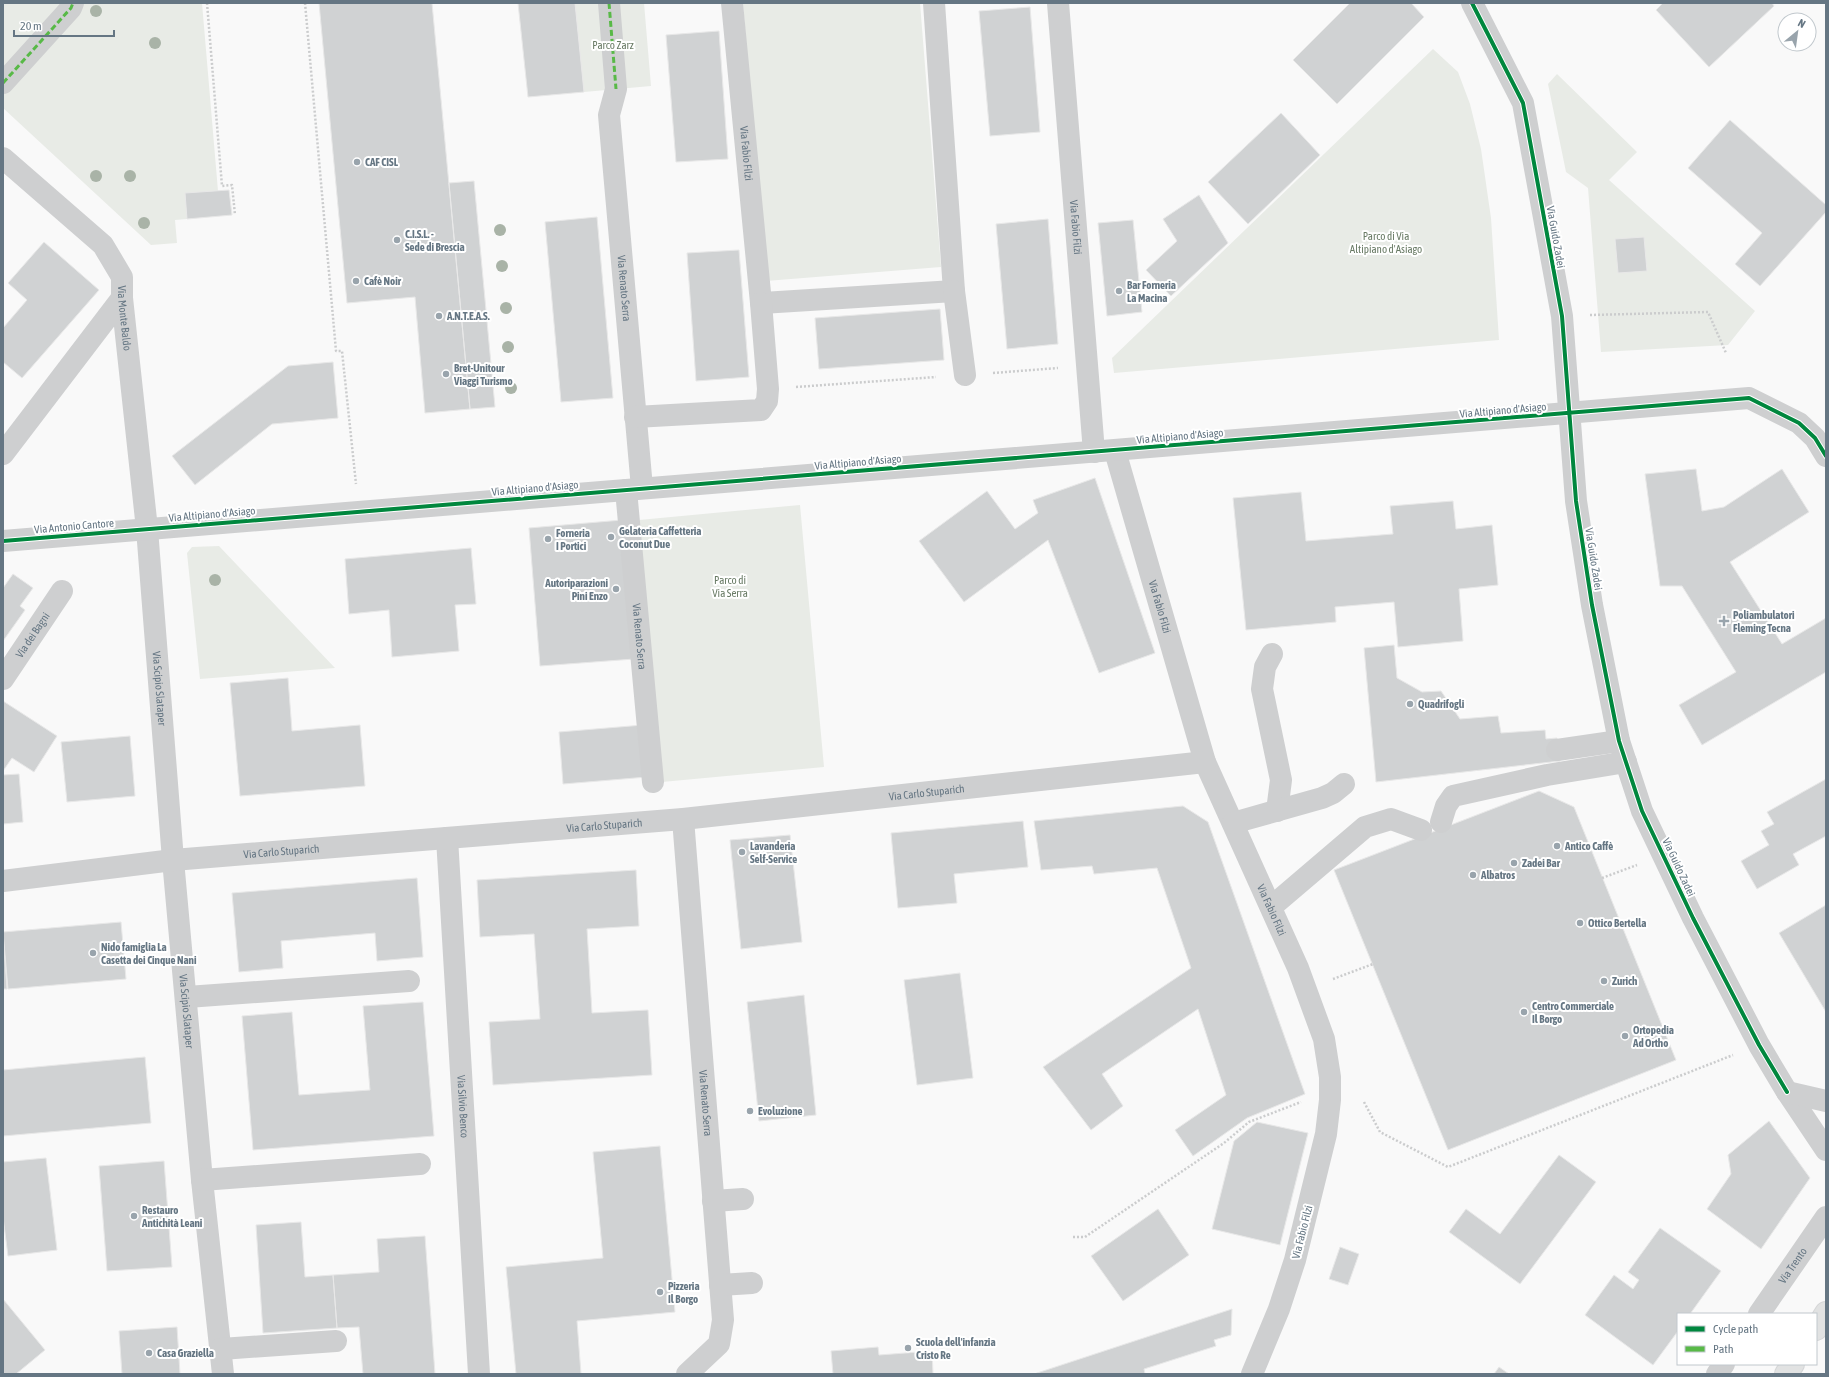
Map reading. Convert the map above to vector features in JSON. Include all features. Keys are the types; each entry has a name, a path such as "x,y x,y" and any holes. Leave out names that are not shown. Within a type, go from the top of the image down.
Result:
{"main road":[{"path":"1817,1327 1826,1313"},
{"path":"1786,1374 1792,1365"}],"street":[{"path":"3,83 71,8 73,3"},
{"name":"Via Renato Serra","path":"609,3 616,89 609,115 635,417 634,489 652,782"},
{"name":"Via Fabio Filzi","path":"635,417 761,410 767,401 768,389 761,304 732,3"},
{"path":"934,3 954,291 965,375"},
{"name":"Via Fabio Filzi","path":"1058,3 1087,366 1104,452 1205,762 1298,968 1324,1038 1330,1077 1330,1100 1326,1134 1295,1260 1279,1309 1252,1374"},
{"name":"Via Guido Zadei","path":"1472,3 1523,102 1562,316 1578,516 1592,605 1619,741 1642,811 1693,918 1759,1045 1787,1092 1826,1150"},
{"name":"Via Monte Baldo","path":"3,158 103,245 122,277 122,298 147,529"},
{"path":"761,304 954,291"},
{"path":"3,454 122,298"},
{"name":"Via Altipiano d'Asiago","path":"147,529 1570,414 1748,398 1800,423 1822,446"},
{"name":"Via Antonio Cantore","path":"3,541 147,529"},
{"name":"Via Scipio Slataper","path":"147,529 173,860 187,997 202,1180 223,1374"},
{"name":"Via dei Bagni","path":"3,679 62,592"},
{"path":"1272,654 1265,667 1262,689 1281,780 1277,811"},
{"path":"1557,750 1619,741"},
{"name":"Via Carlo Stuparich","path":"3,881 173,860 683,819 1205,762"},
{"path":"1271,907 1365,827 1391,819 1431,826 1453,796 1547,775 1626,762"},
{"path":"1233,823 1322,798 1333,793 1344,784"},
{"name":"Via Renato Serra","path":"683,819 723,1320 719,1344 687,1374"},
{"name":"Via Silvio Benco","path":"447,838 479,1374"},
{"path":"187,997 409,981"},
{"path":"1787,1092 1826,1101"},
{"path":"202,1180 420,1164"},
{"path":"714,1201 743,1199"},
{"name":"Via Trento","path":"1760,1313 1826,1217"},
{"path":"720,1285 752,1283"},
{"path":"221,1349 336,1341"},
{"path":"1718,1374 1723,1365"}],"path":[{"path":"207,3 222,186 232,185 235,215"},
{"path":"305,3 336,351 342,351 357,490"},
{"path":"1562,316 1708,312 1726,353"},
{"path":"768,389 1087,366"},
{"path":"1602,878 1634,866"},
{"path":"1352,972 1373,964"},
{"path":"1364,1102 1380,1132 1448,1167 1759,1045"},
{"path":"1073,1237 1085,1237 1224,1143 1249,1122 1303,1101"}],"green space":[{"path":"3,3 202,3 218,191 185,194 187,219 175,220 177,243 151,245 3,108"},
{"name":"Parco Zarz","path":"575,3 644,3 651,86 584,92"},
{"path":"743,3 920,3 941,267 766,281"},
{"name":"Parco di Via Altipiano d'Asiago","path":"1433,49 1458,72 1470,104 1481,149 1491,218 1499,340 1114,373 1112,358"},
{"path":"1557,74 1637,152 1609,180 1755,311 1728,345 1601,352 1588,188 1566,172 1548,84"},
{"name":"Parco di Via Serra","path":"800,505 824,767 662,782 639,520"},
{"path":"219,546 335,668 200,679 187,553 192,547"}],"building":[{"name":"C.I.S.L. - Sede di Brescia","path":"319,3 432,3 470,409 425,413 415,297 347,303"},
{"path":"518,3 575,3 584,92 528,97"},
{"path":"1350,3 1411,3 1424,17 1337,104 1293,60"},
{"path":"1663,3 1772,3 1774,6 1709,67 1656,10"},
{"path":"1030,7 1040,132 990,136 979,11"},
{"path":"719,31 728,159 676,162 666,35"},
{"path":"1281,113 1320,155 1248,224 1208,182"},
{"path":"1730,120 1826,205 1826,212 1760,286 1735,264 1762,233 1688,168"},
{"path":"474,181 495,407 470,409 449,183"},
{"path":"229,190 232,215 187,219 185,193"},
{"path":"1199,195 1228,243 1171,296 1146,270 1177,241 1163,219"},
{"path":"597,217 613,398 561,402 545,222"},
{"path":"1048,219 1058,344 1007,349 996,224"},
{"path":"1133,220 1142,312 1107,316 1098,223"},
{"path":"1644,237 1647,271 1618,273 1615,239"},
{"path":"44,242 99,290 22,378 3,362 3,328 27,300 8,283"},
{"path":"739,250 749,377 696,381 687,253"},
{"path":"940,309 944,360 819,369 815,318"},
{"path":"333,362 338,418 272,424 195,485 172,456 288,366"},
{"path":"1696,469 1702,511 1724,507 1782,469 1809,512 1730,562 1782,644 1826,618 1826,672 1702,745 1679,705 1736,672 1682,586 1660,586 1645,474"},
{"path":"1095,478 1155,653 1099,673 1048,540 964,602 919,541 987,491 1015,529 1038,513 1033,500"},
{"path":"1301,492 1306,541 1393,534 1390,506 1453,501 1456,529 1492,525 1498,585 1459,589 1463,641 1398,647 1394,602 1335,607 1336,622 1246,630 1233,498"},
{"path":"622,520 634,659 540,666 529,528"},
{"path":"471,548 476,604 455,605 459,651 392,657 389,610 349,614 345,559"},
{"path":"13,574 33,588 20,606 25,610 3,641 3,588"},
{"name":"Quadrifogli","path":"1394,645 1397,678 1422,692 1441,691 1460,719 1498,716 1501,733 1545,730 1546,739 1557,738 1560,761 1376,782 1364,648"},
{"path":"288,678 292,731 360,725 365,786 240,796 230,683"},
{"path":"3,701 57,736 34,772 12,758 3,771"},
{"path":"643,725 647,777 563,784 559,732"},
{"path":"130,736 135,796 67,802 61,742"},
{"path":"19,774 23,822 3,824 3,775"},
{"path":"1826,779 1826,836 1793,854 1799,865 1757,889 1741,861 1769,845 1761,831 1774,824 1767,812"},
{"name":"Centro Commerciale Il Borgo","path":"1539,791 1574,807 1676,1060 1448,1150 1334,870"},
{"path":"1183,806 1208,822 1305,1094 1247,1118 1193,1156 1175,1130 1226,1095 1198,1009 1102,1074 1123,1106 1091,1130 1043,1067 1191,968 1157,868 1094,874 1092,866 1041,870 1034,821"},
{"path":"1023,821 1028,867 954,874 957,903 898,908 891,833"},
{"path":"790,835 802,942 741,949 730,840"},
{"path":"636,870 639,926 587,929 592,1013 648,1010 652,1075 493,1085 489,1022 540,1019 534,934 480,937 477,880"},
{"path":"417,878 423,957 377,961 375,933 281,941 283,968 239,972 232,893"},
{"path":"1826,905 1826,1012 1779,933"},
{"path":"121,922 126,979 8,989 3,932"},
{"path":"3,933 7,989 3,989"},
{"path":"960,973 973,1078 917,1085 904,980"},
{"path":"804,995 816,1115 759,1121 747,1002"},
{"path":"423,1002 434,1136 253,1150 242,1016 292,1012 299,1095 370,1090 363,1006"},
{"path":"145,1057 151,1123 3,1136 3,1070"},
{"path":"1769,1121 1810,1178 1761,1249 1707,1209 1731,1174 1728,1155"},
{"path":"1257,1122 1308,1133 1280,1245 1212,1229 1234,1141"},
{"path":"660,1146 675,1312 577,1321 581,1374 516,1374 506,1267 603,1258 593,1152"},
{"path":"1559,1155 1596,1182 1520,1284 1449,1232 1466,1209 1500,1234"},
{"path":"46,1158 57,1250 8,1256 3,1217 3,1162"},
{"path":"164,1161 172,1267 107,1271 99,1166"},
{"path":"1158,1209 1189,1255 1123,1301 1091,1256"},
{"path":"301,1222 305,1277 333,1275 337,1328 263,1333 256,1225"},
{"path":"1660,1228 1721,1271 1691,1313 1677,1313 1677,1332 1653,1365 1585,1315 1614,1275 1633,1289 1639,1280 1628,1272"},
{"path":"425,1236 435,1374 363,1374 359,1327 337,1328 333,1275 379,1272 377,1239"},
{"path":"1340,1247 1359,1254 1348,1285 1329,1279"},
{"path":"3,1299 45,1350 16,1374 3,1374"},
{"path":"1232,1309 1231,1335 1214,1340 1216,1346 1144,1369 1145,1374 1034,1374"},
{"name":"Casa Graziella","path":"177,1327 180,1374 122,1374 119,1331"},
{"path":"878,1347 879,1355 932,1351 933,1374 833,1374 831,1351"},
{"path":"1499,1367 1509,1374 1494,1374"}],"marked path":[{"path":"3,83 71,8 73,3"},
{"path":"609,3 616,89"}],"cycle path":[{"path":"1472,3 1523,103 1562,316 1576,501 1592,605 1619,741 1642,811 1693,918 1759,1045 1787,1092"},
{"path":"3,541 1749,398 1799,423 1815,438 1826,456"}],"place":[{"name":"CAF CISL","path":"357,162"},
{"name":"C.I.S.L. - Sede di Brescia","path":"397,240"},
{"name":"Cafè Noir","path":"356,281"},
{"name":"Bar Forneria La Macina","path":"1119,291"},
{"name":"A.N.T.E.A.S.","path":"439,316"},
{"name":"Bret-Unitour Viaggi Turismo","path":"446,374"},
{"name":"Gelateria Caffetteria Coconut Due","path":"611,537"},
{"name":"Forneria I Portici","path":"548,539"},
{"name":"Autoriparazioni Pini Enzo","path":"616,589"},
{"name":"Poliambulatori Fleming Tecna","path":"1724,621"},
{"name":"Quadrifogli","path":"1410,704"},
{"name":"Antico Caffè","path":"1557,846"},
{"name":"Lavanderia Self-Service","path":"742,852"},
{"name":"Zadei Bar","path":"1514,863"},
{"name":"Albatros","path":"1473,875"},
{"name":"Ottico Bertella","path":"1580,923"},
{"name":"Nido famiglia La Casetta dei Cinque Nani","path":"93,953"},
{"name":"Zurich","path":"1604,981"},
{"name":"Centro Commerciale Il Borgo","path":"1524,1012"},
{"name":"Ortopedia Ad Ortho","path":"1625,1036"},
{"name":"Evoluzione","path":"750,1111"},
{"name":"Restauro Antichità Leani","path":"134,1216"},
{"name":"Pizzeria Il Borgo","path":"660,1292"},
{"name":"Scuola dell'infanzia Cristo Re","path":"908,1348"},
{"name":"Casa Graziella","path":"149,1353"}]}
